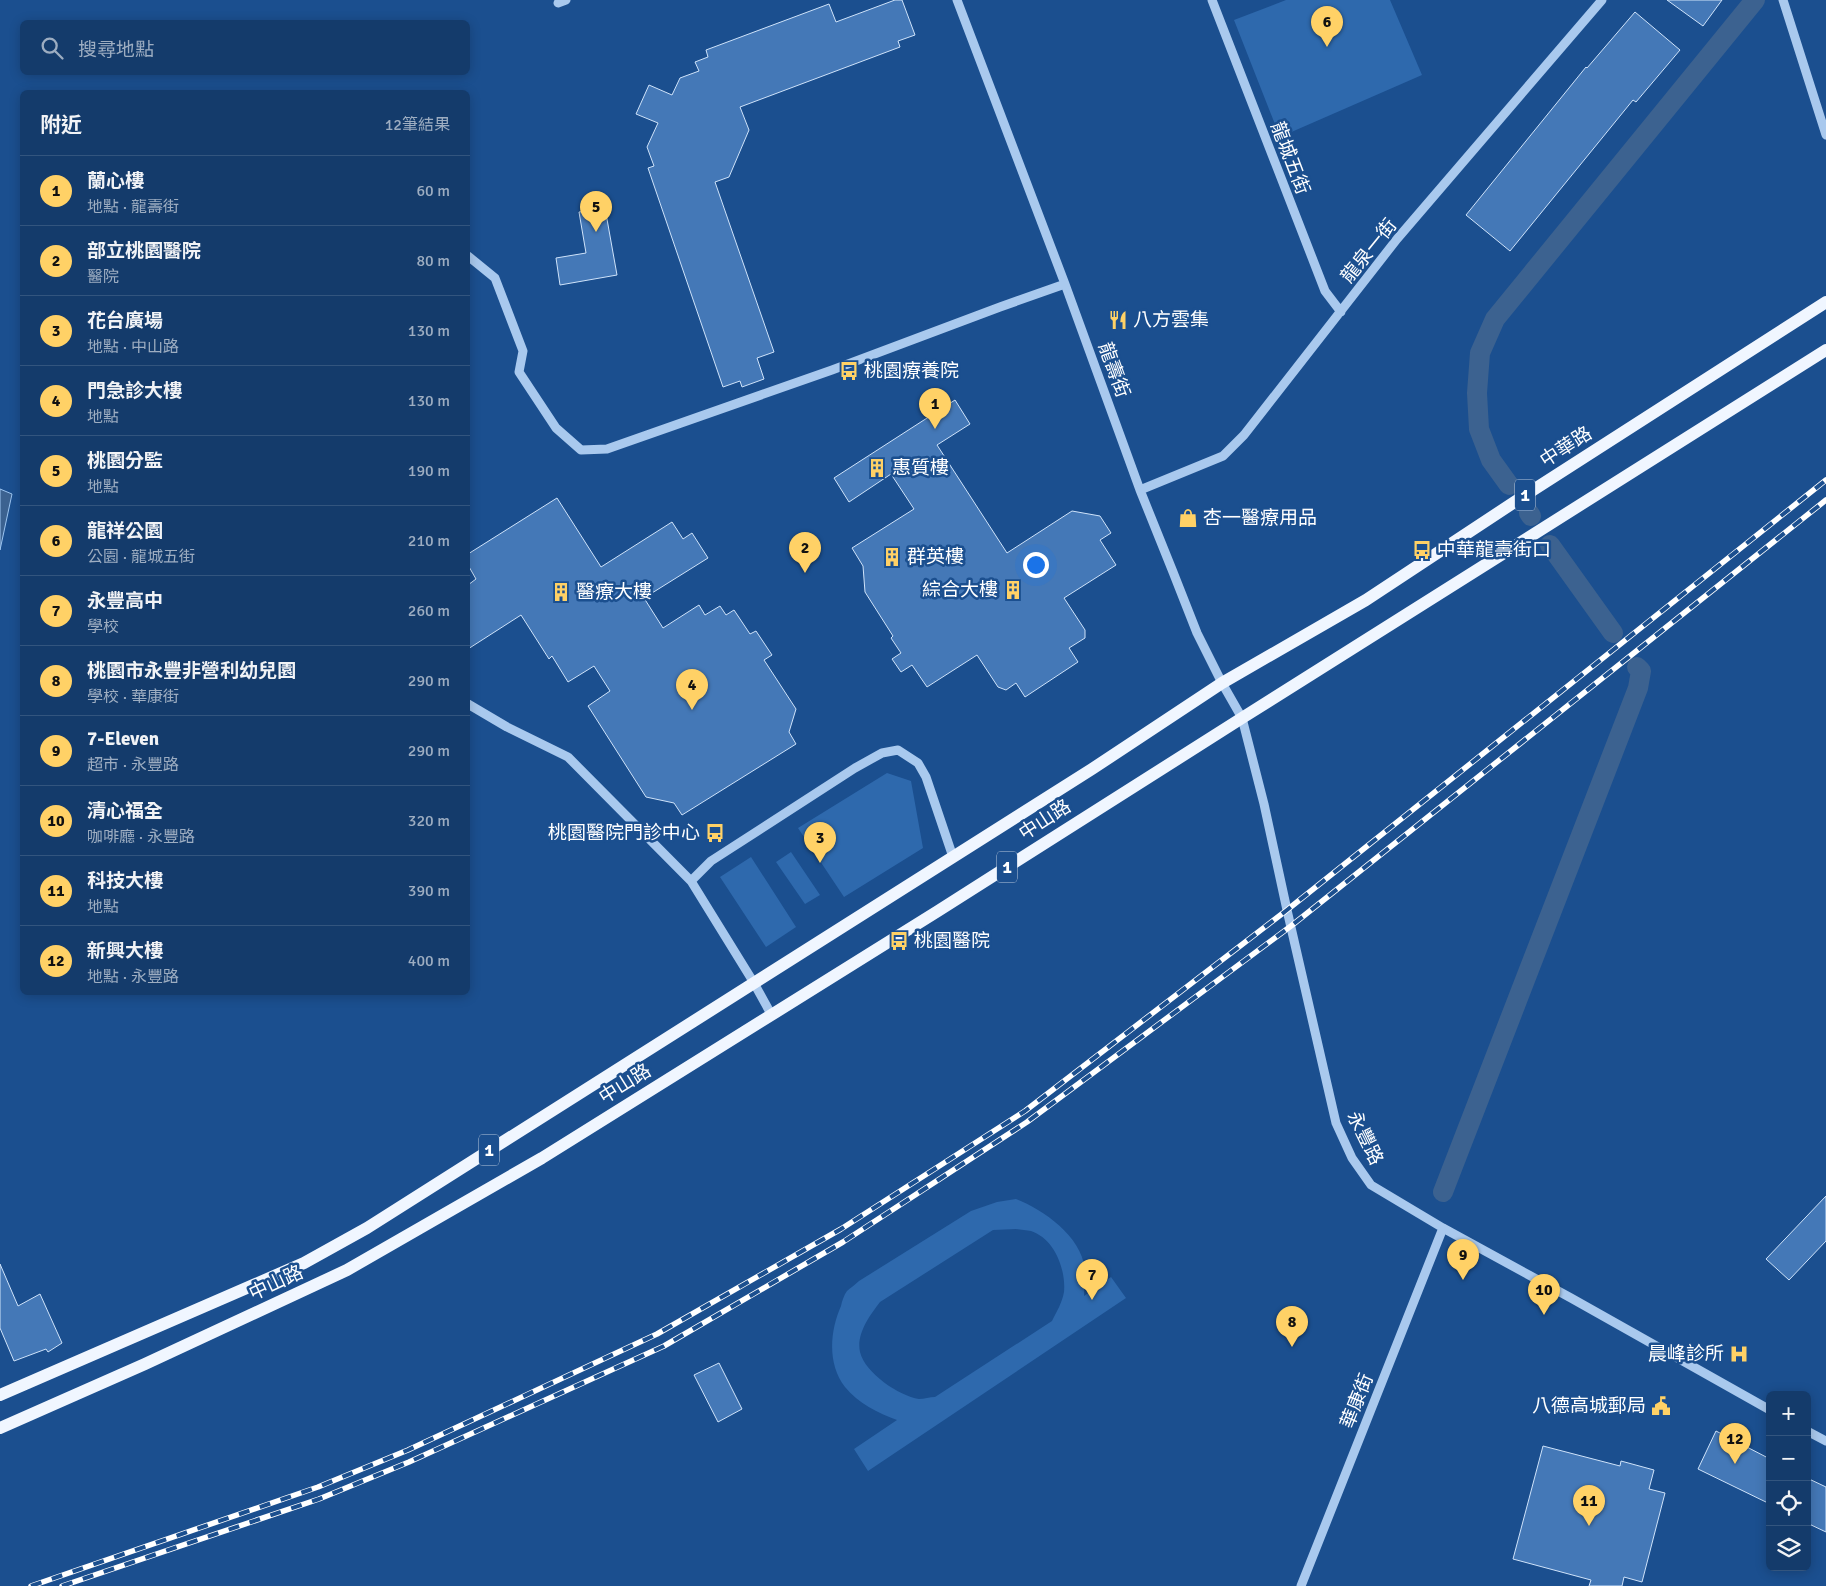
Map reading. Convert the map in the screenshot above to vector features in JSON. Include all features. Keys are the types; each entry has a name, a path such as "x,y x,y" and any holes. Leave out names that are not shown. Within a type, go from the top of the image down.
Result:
{"main road":[{"name":"中華路","path":"1222,684 1366,600 1516,501 1826,302"},
{"name":"1","path":"1242,718 1826,350"},
{"name":"中山路","path":"0,1395 312,1258 375,1223 1116,754 1222,684"},
{"name":"中山路","path":"0,1428 145,1364 348,1270 542,1158 938,911 1242,718"}],"street":[{"name":"龍壽街","path":"956,0 1065,284 1140,490 1197,632 1222,684 1242,718"},
{"name":"龍城五街","path":"1212,0 1325,291 1340,312"},
{"name":"龍泉一街","path":"1140,490 1223,456 1244,435 1397,239 1602,0"},
{"path":"1783,0 1826,135"},
{"path":"470,258 495,278 523,351 519,372 556,428 581,450 607,449 832,370 1065,284"},
{"path":"470,705 507,727 568,757 691,882 754,983 771,1014"},
{"name":"永豐路","path":"1242,718 1264,804 1336,1123 1352,1158 1371,1185 1443,1228 1766,1408"},
{"path":"691,882 711,861 797,806 882,752 898,750 918,763 926,777 952,857"},
{"name":"華康街","path":"1301,1586 1443,1228"},
{"path":"1811,1433 1826,1441"}],"shaded area":[{"path":"1286,0 1390,0 1422,75 1280,137 1234,20"},
{"path":"0,489 12,494 0,550"},
{"path":"887,773 911,781 923,848 844,897 798,828"},
{"path":"791,852 820,895 805,904 776,862"},
{"path":"751,857 796,927 766,947 720,877"},
{"path":"1016,1199 1027,1204 1049,1217 1069,1235 1082,1257 1085,1269 1084,1296 1111,1277 1126,1298 868,1471 854,1449 897,1420 862,1403 850,1393 839,1378 835,1368 832,1347 834,1326 845,1294 859,1281 971,1211 997,1202","holes":["1016,1229 1031,1231 1047,1241 1053,1248 1061,1265 1064,1292 1052,1321 935,1397 919,1399 911,1397 884,1382 869,1368 860,1352 860,1338 865,1325 880,1302 993,1230"]}],"building":[{"path":"895,0 902,0 915,35 898,41 900,47 740,107 749,130 729,177 715,182 774,352 757,358 764,379 742,387 740,381 723,387 648,168 654,166 647,147 658,123 636,114 649,85 672,95 680,78 699,71 695,62 708,57 706,50 829,4 836,22"},
{"path":"1667,0 1722,0 1703,26"},
{"path":"1635,12 1680,50 1636,102 1633,100 1510,251 1466,215 1586,67"},
{"path":"605,208 617,275 560,285 556,258 586,253 579,212"},
{"name":"綜合大樓","path":"955,400 970,424 937,445 1007,553 1072,511 1100,516 1111,533 1100,540 1116,565 1064,598 1085,630 1085,638 1069,648 1078,662 1025,697 1016,683 1006,690 998,687 977,655 927,687 912,665 901,672 892,659 901,653 891,638 893,636 865,592 863,566 852,548 914,509 891,474 849,502 834,478"},
{"path":"557,498 601,567 672,522 683,539 692,533 708,558 644,598 663,628 699,605 705,615 720,606 726,615 734,610 750,634 756,631 772,655 764,660 796,709 789,732 796,744 682,815 674,803 646,797 588,706 610,691 594,666 568,682 552,656 549,659 521,615 470,648 470,584 476,579 470,568 470,553"},
{"path":"1826,1196 1826,1241 1789,1280 1766,1259"},
{"path":"0,1264 18,1306 40,1294 62,1343 48,1352 46,1349 14,1361 0,1328"},
{"path":"719,1363 742,1409 718,1422 694,1375"},
{"path":"1716,1431 1766,1457 1766,1502 1698,1469"},
{"path":"1543,1446 1620,1466 1621,1461 1654,1470 1649,1489 1665,1493 1642,1582 1624,1577 1622,1586 1589,1586 1591,1580 1513,1559"},
{"path":"1811,1480 1826,1487 1826,1532 1811,1525"}],"waterway":[{"path":"1509,485 1491,460 1479,429 1477,393 1480,353 1495,319 1755,0"},
{"path":"1550,545 1613,633"},
{"path":"1443,1192 1638,688 1641,671 1637,667"}],"railway":[{"path":"31,1586 318,1487 408,1450 657,1334 841,1229 1025,1111 1287,910 1826,480"},
{"path":"62,1586 319,1499 409,1462 664,1346 843,1242 1027,1122 1291,926 1826,500"}],"place":[{"name":"龍祥公園","path":"1327,47"},
{"name":"桃園分監","path":"596,232"},
{"name":"八方雲集","path":"1118,320"},
{"name":"桃園療養院","path":"849,371"},
{"name":"蘭心樓","path":"935,429"},
{"name":"惠質樓","path":"877,468"},
{"name":"杏一醫療用品","path":"1188,518"},
{"name":"中華龍壽街口","path":"1422,550"},
{"name":"群英樓","path":"892,557"},
{"name":"部立桃園醫院","path":"805,573"},
{"name":"綜合大樓","path":"1013,590"},
{"name":"醫療大樓","path":"561,592"},
{"name":"門急診大樓","path":"692,710"},
{"name":"桃園醫院門診中心","path":"715,833"},
{"name":"花台廣場","path":"820,863"},
{"name":"桃園醫院","path":"899,941"},
{"name":"7-Eleven","path":"1463,1280"},
{"name":"永豐高中","path":"1092,1300"},
{"name":"清心福全","path":"1544,1315"},
{"name":"桃園市永豐非營利幼兒園","path":"1292,1347"},
{"name":"晨峰診所","path":"1739,1354"},
{"name":"八德高城郵局","path":"1661,1406"},
{"name":"新興大樓","path":"1735,1464"},
{"name":"科技大樓","path":"1589,1526"}]}
